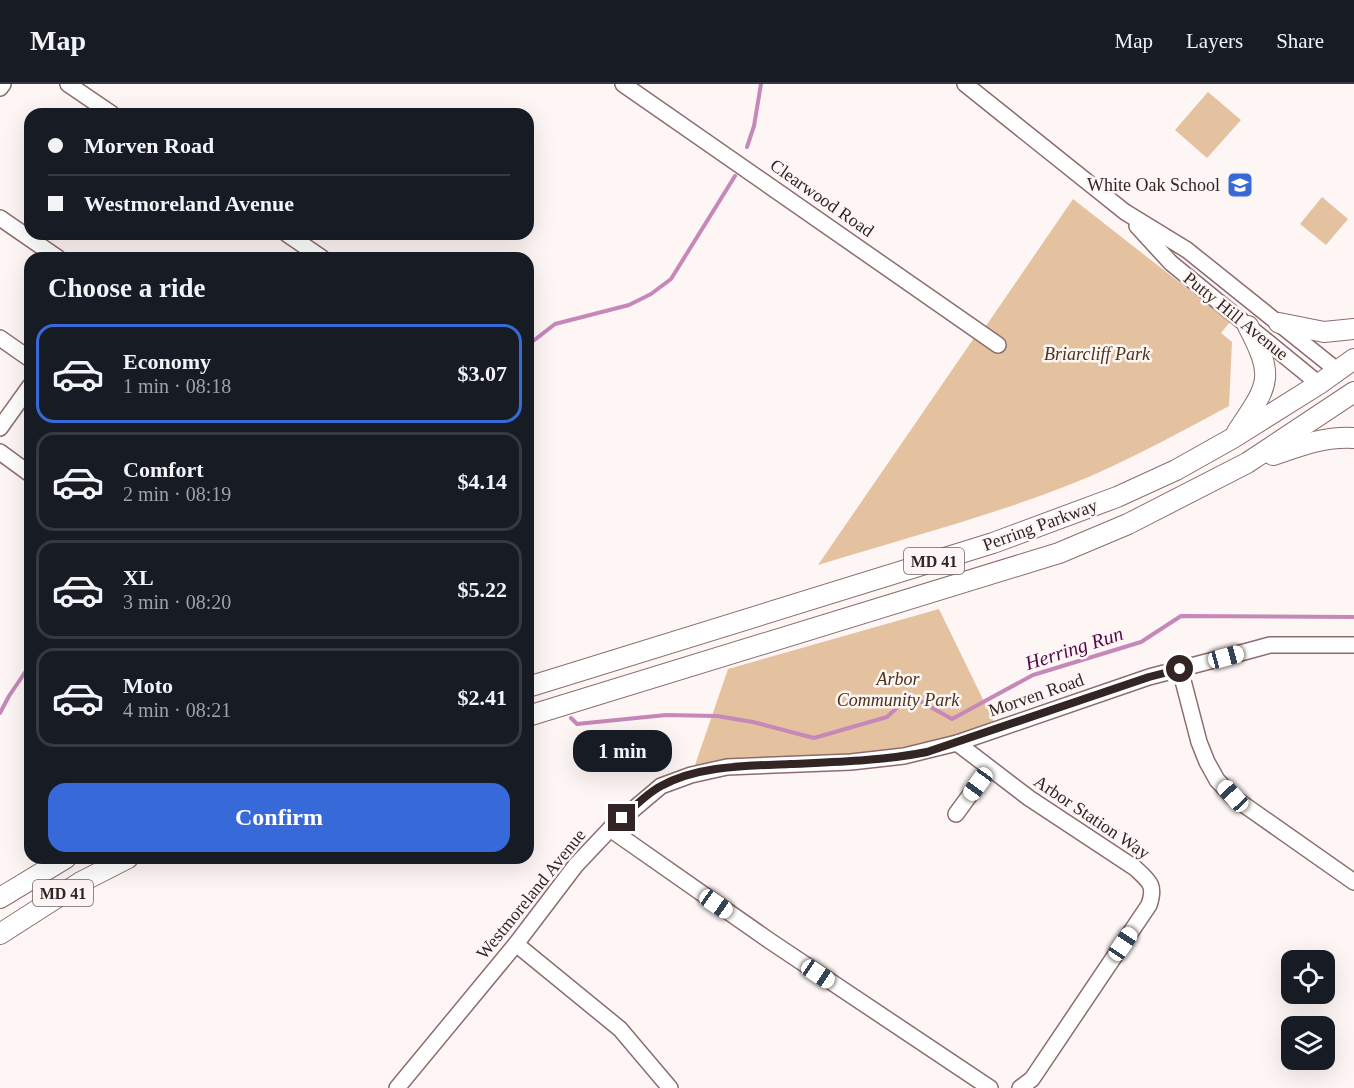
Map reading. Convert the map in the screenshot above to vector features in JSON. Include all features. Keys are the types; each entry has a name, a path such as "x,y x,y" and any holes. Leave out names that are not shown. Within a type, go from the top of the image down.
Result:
{"main road":[{"path":"1279,323 1324,332 1354,329"},
{"path":"1233,438 1256,403 1267,372 1264,359 1248,326"},
{"name":"Putty Hill Avenue","path":"1346,365 1354,383"},
{"name":"Perring Parkway","path":"534,685 1049,524 1176,470 1233,438 1346,365"},
{"name":"Putty Hill Avenue","path":"1319,384 1350,402"},
{"name":"Perring Parkway","path":"534,714 1059,553 1128,524 1247,463 1350,402"},
{"path":"1247,463 1334,437 1354,438"},
{"name":"MD 41","path":"0,898 56,864"},
{"name":"MD 41","path":"0,934 81,882 116,864"}],"street":[{"path":"0,88 3,84"},
{"path":"68,84 103,108"},
{"name":"Clearwood Road","path":"623,84 998,345"},
{"name":"Putty Hill Avenue","path":"966,84 1125,212 1187,250 1279,323 1346,365"},
{"name":"Putty Hill Avenue","path":"1125,212 1172,263 1319,384"},
{"path":"0,218 24,235"},
{"path":"32,240 49,252"},
{"path":"296,240 313,252"},
{"path":"0,338 24,354"},
{"path":"0,428 24,394"},
{"path":"0,452 24,470"},
{"name":"Morven Road","path":"727,767 884,759 927,752 1149,677 1270,645 1354,645"},
{"path":"1180,669 1199,742 1217,780 1233,796 1354,882"},
{"name":"Arbor Station Way","path":"957,743 1029,798 1135,868 1148,880 1153,892 1149,905 1039,1070 1028,1084 1020,1088"},
{"name":"Westmoreland Avenue","path":"397,1088 516,944 576,865 610,829 661,786 691,775 727,767"},
{"path":"956,814 989,769"},
{"path":"610,829 818,974 990,1088"},
{"path":"516,944 620,1029 670,1088"}],"green space":[{"path":"1208,92 1241,120 1207,158 1175,130"},
{"path":"1322,197 1348,219 1326,245 1300,224"},
{"name":"Briarcliff Park","path":"1073,199 1230,322 1221,333 1232,342 1229,406 1126,460 1058,489 956,524 818,565 974,338 977,339"},
{"name":"Arbor Community Park","path":"939,609 995,724 912,755 694,768 728,669"}],"waterway":[{"path":"747,147 754,126 761,84"},
{"path":"534,340 555,324 629,305 651,294 671,279 735,176"},
{"name":"Herring Run","path":"571,718 577,724 666,715 717,716 753,722 814,738 887,717 901,704 920,701 952,719 1033,675 1141,642 1181,616 1354,617"},
{"name":"Herring Run","path":"0,713 24,674"}],"place":[{"name":"White Oak School","path":"1240,185"}],"route":[{"path":"622,818 661,786 691,775 727,767 851,762 927,752 1149,677 1180,669"}]}
